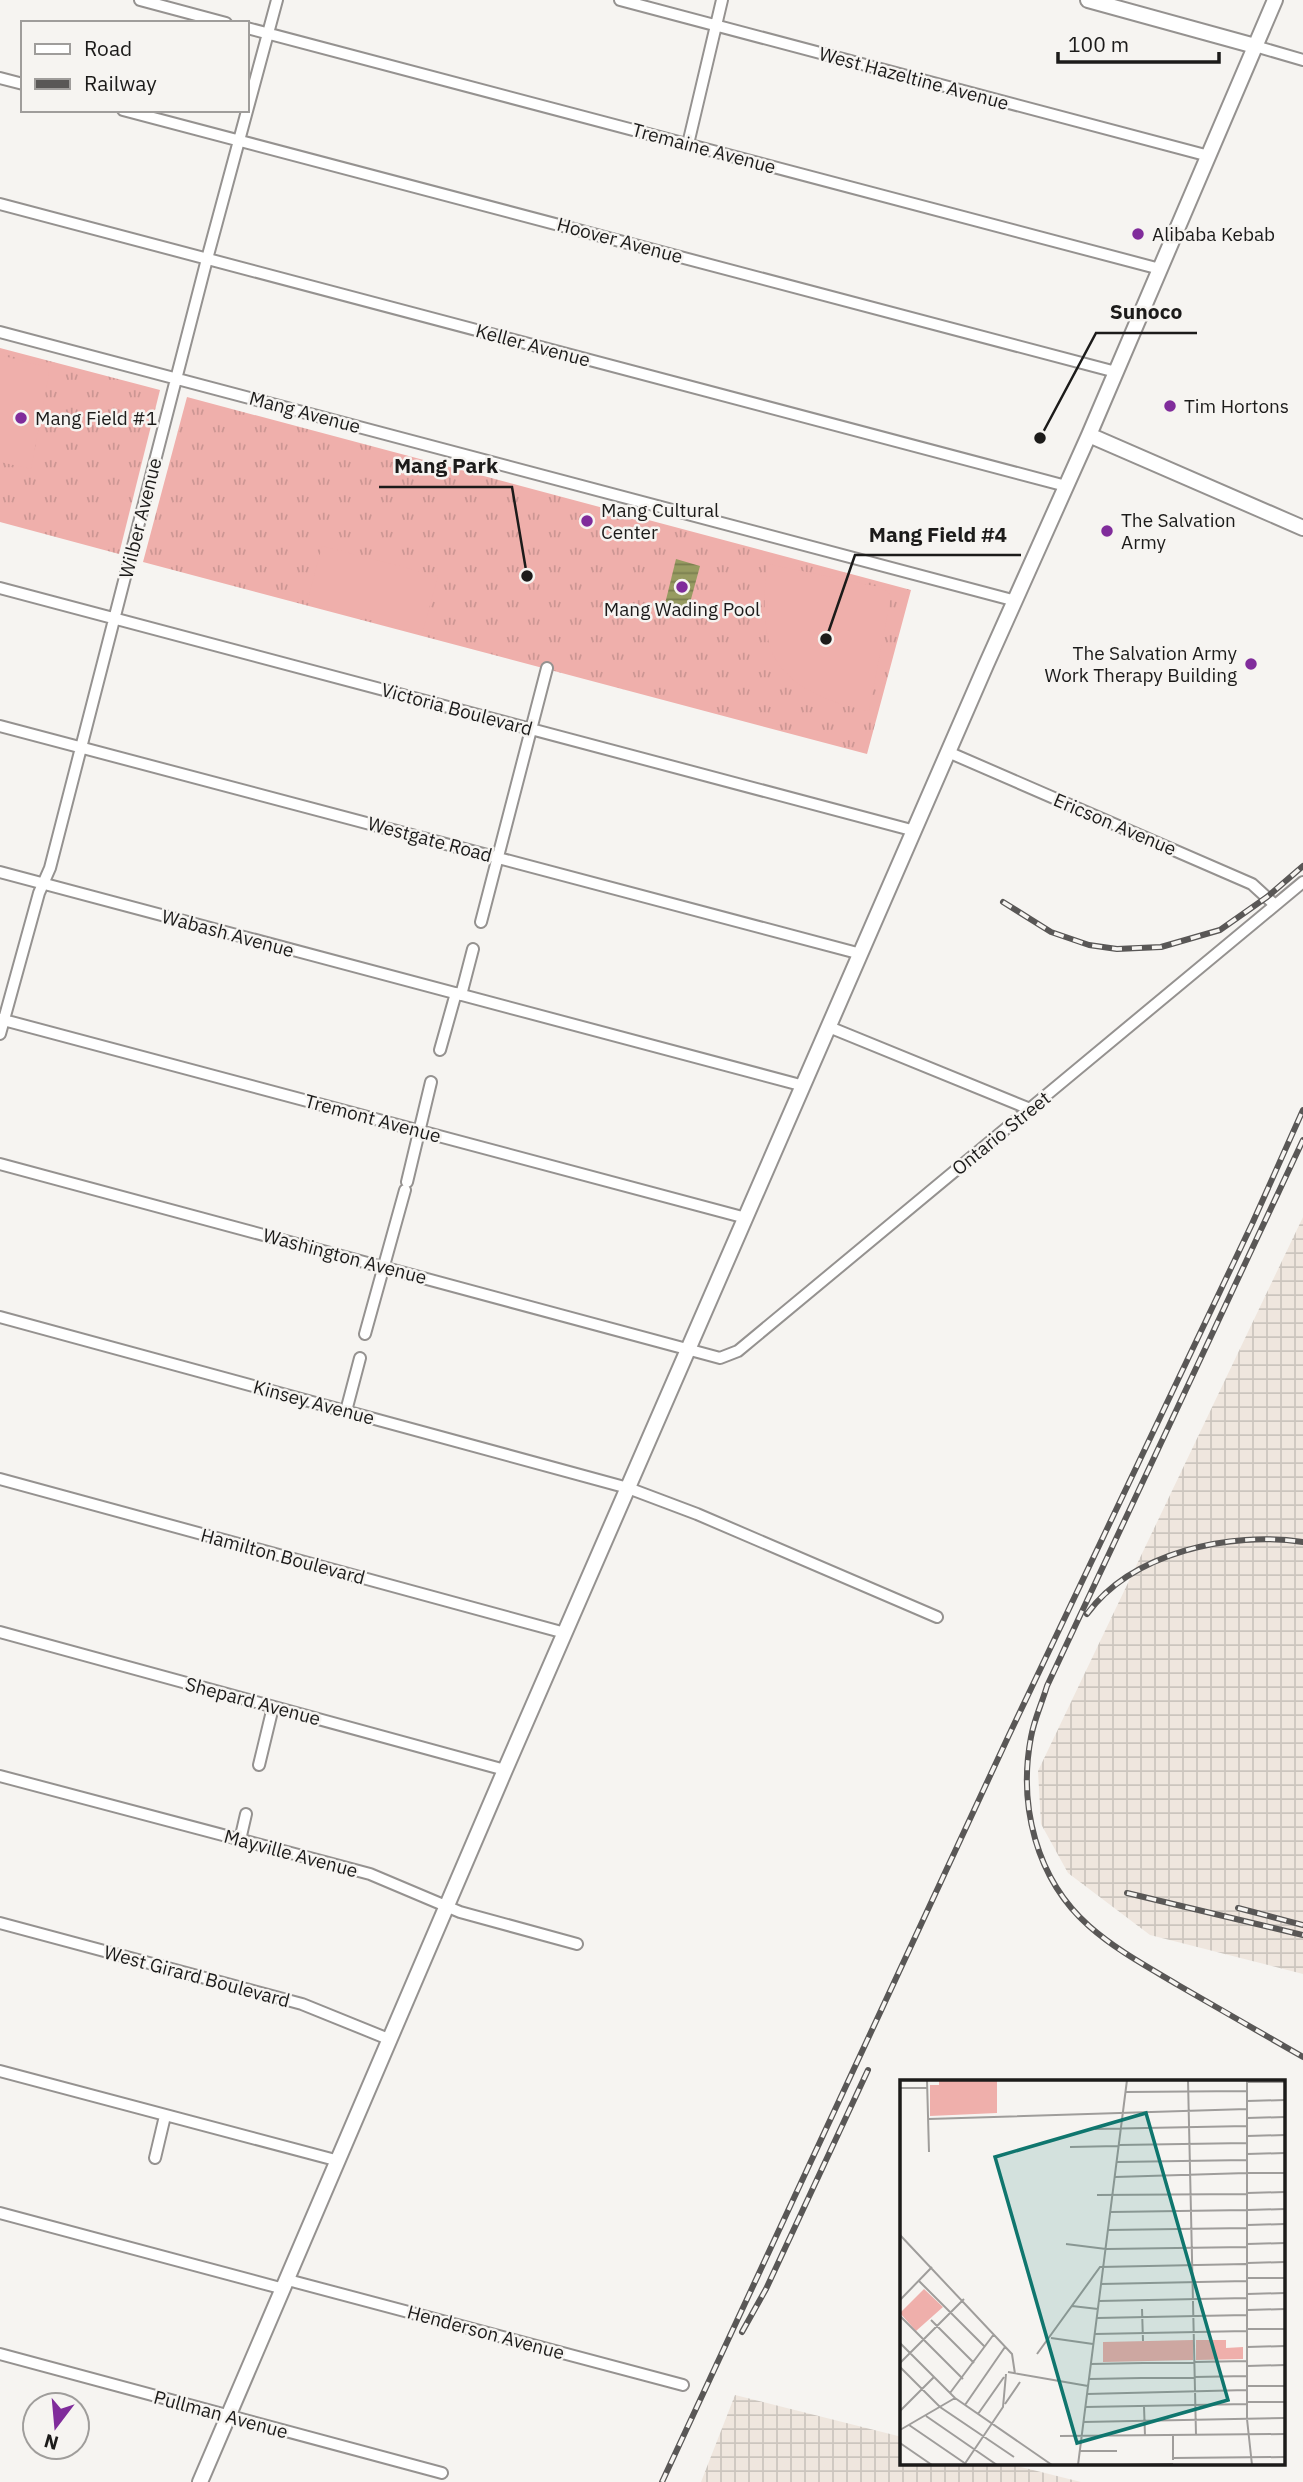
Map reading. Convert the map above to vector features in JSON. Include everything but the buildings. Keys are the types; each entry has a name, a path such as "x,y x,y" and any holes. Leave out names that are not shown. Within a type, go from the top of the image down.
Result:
{"main road":[{"path":"1088,0 1255,46"},
{"path":"200,2482 505,1770 948,752 1089,435 1275,0"},
{"path":"1089,435 1303,528"}],"street":[{"path":"140,0 219,21"},
{"name":"Wilber Avenue","path":"248,108 277,0"},
{"name":"West Hazeltine Avenue","path":"620,0 1209,156"},
{"path":"688,144 722,0"},
{"name":"Tremaine Avenue","path":"248,28 1160,270"},
{"path":"1255,46 1303,60"},
{"path":"0,78 21,83"},
{"name":"Hoover Avenue","path":"130,112 1116,372"},
{"name":"Wilber Avenue","path":"0,1034 38,893 50,868 247,112"},
{"name":"Keller Avenue","path":"0,204 1066,486"},
{"name":"Mang Avenue","path":"0,332 1016,601"},
{"name":"Victoria Boulevard","path":"0,589 915,831"},
{"path":"481,922 547,668"},
{"name":"Westgate Road","path":"0,726 861,954"},
{"name":"Ericson Avenue","path":"948,752 1252,884 1275,905"},
{"name":"Wabash Avenue","path":"0,872 804,1086"},
{"name":"Ontario Street","path":"689,1349 720,1358 738,1351 1303,882"},
{"path":"440,1050 473,949"},
{"name":"Tremont Avenue","path":"2,1019 746,1218"},
{"path":"830,1027 1030,1109"},
{"path":"365,1334 406,1186 431,1082"},
{"name":"Washington Avenue","path":"0,1164 689,1349"},
{"name":"Kinsey Avenue","path":"0,1317 628,1488 698,1514 937,1618"},
{"path":"346,1410 360,1358"},
{"name":"Hamilton Boulevard","path":"0,1479 565,1633"},
{"name":"Shepard Avenue","path":"0,1632 505,1770"},
{"path":"259,1765 273,1707"},
{"name":"Mayville Avenue","path":"0,1776 370,1874 447,1906 578,1944"},
{"path":"240,1840 246,1814"},
{"name":"West Girard Boulevard","path":"0,1923 302,2004 391,2040"},
{"path":"0,2071 339,2161"},
{"path":"155,2158 165,2116"},
{"name":"Henderson Avenue","path":"0,2213 683,2385"},
{"name":"Pullman Avenue","path":"0,2354 442,2473"}],"shaded area":[{"name":"Mang Wading Pool","path":"676,559 700,566 687,614 664,608"},
{"path":"1303,1217 1303,1974 1150,1935 1068,1873 1041,1824 1038,1771"},
{"path":"735,2395 900,2436 900,2464 1009,2464 1081,2482 701,2482"}],"green space":[{"path":"0,348 160,390 119,554 0,522"},
{"name":"Mang Field #1","path":"0,355 46,367 49,374 31,469 0,462"},
{"path":"187,397 911,590 867,754 143,562"},
{"path":"322,546 438,576 422,634 307,603"},
{"path":"768,564 884,588 891,596 869,711 830,700 805,688 784,671 776,660 771,651 766,627 765,586"}],"railway":[{"path":"1003,902 1051,932 1089,945 1117,949 1161,947 1220,930 1267,897 1303,866"},
{"path":"662,2482 1303,1110"},
{"path":"1303,1140 1047,1686 1031,1737 1027,1789 1035,1839 1044,1863 1056,1886 1089,1926 1144,1965 1303,2057"},
{"path":"1087,1614 1106,1593 1130,1575 1156,1561 1185,1551 1245,1540 1303,1542"},
{"path":"1127,1893 1303,1935"},
{"path":"1238,1908 1303,1925"},
{"path":"742,2332 766,2289 868,2070"}],"place":[{"name":"Alibaba Kebab","path":"1138,234"},
{"name":"Tim Hortons","path":"1170,406"},
{"name":"Mang Field #1","path":"21,418"},
{"name":"Sunoco","path":"1040,438"},
{"name":"Mang Cultural Center","path":"587,521"},
{"name":"The Salvation Army","path":"1107,531"},
{"name":"Mang Park","path":"527,576"},
{"name":"Mang Wading Pool","path":"682,587"},
{"name":"Mang Field #4","path":"826,639"},
{"name":"The Salvation Army Work Therapy Building","path":"1251,664"}]}
